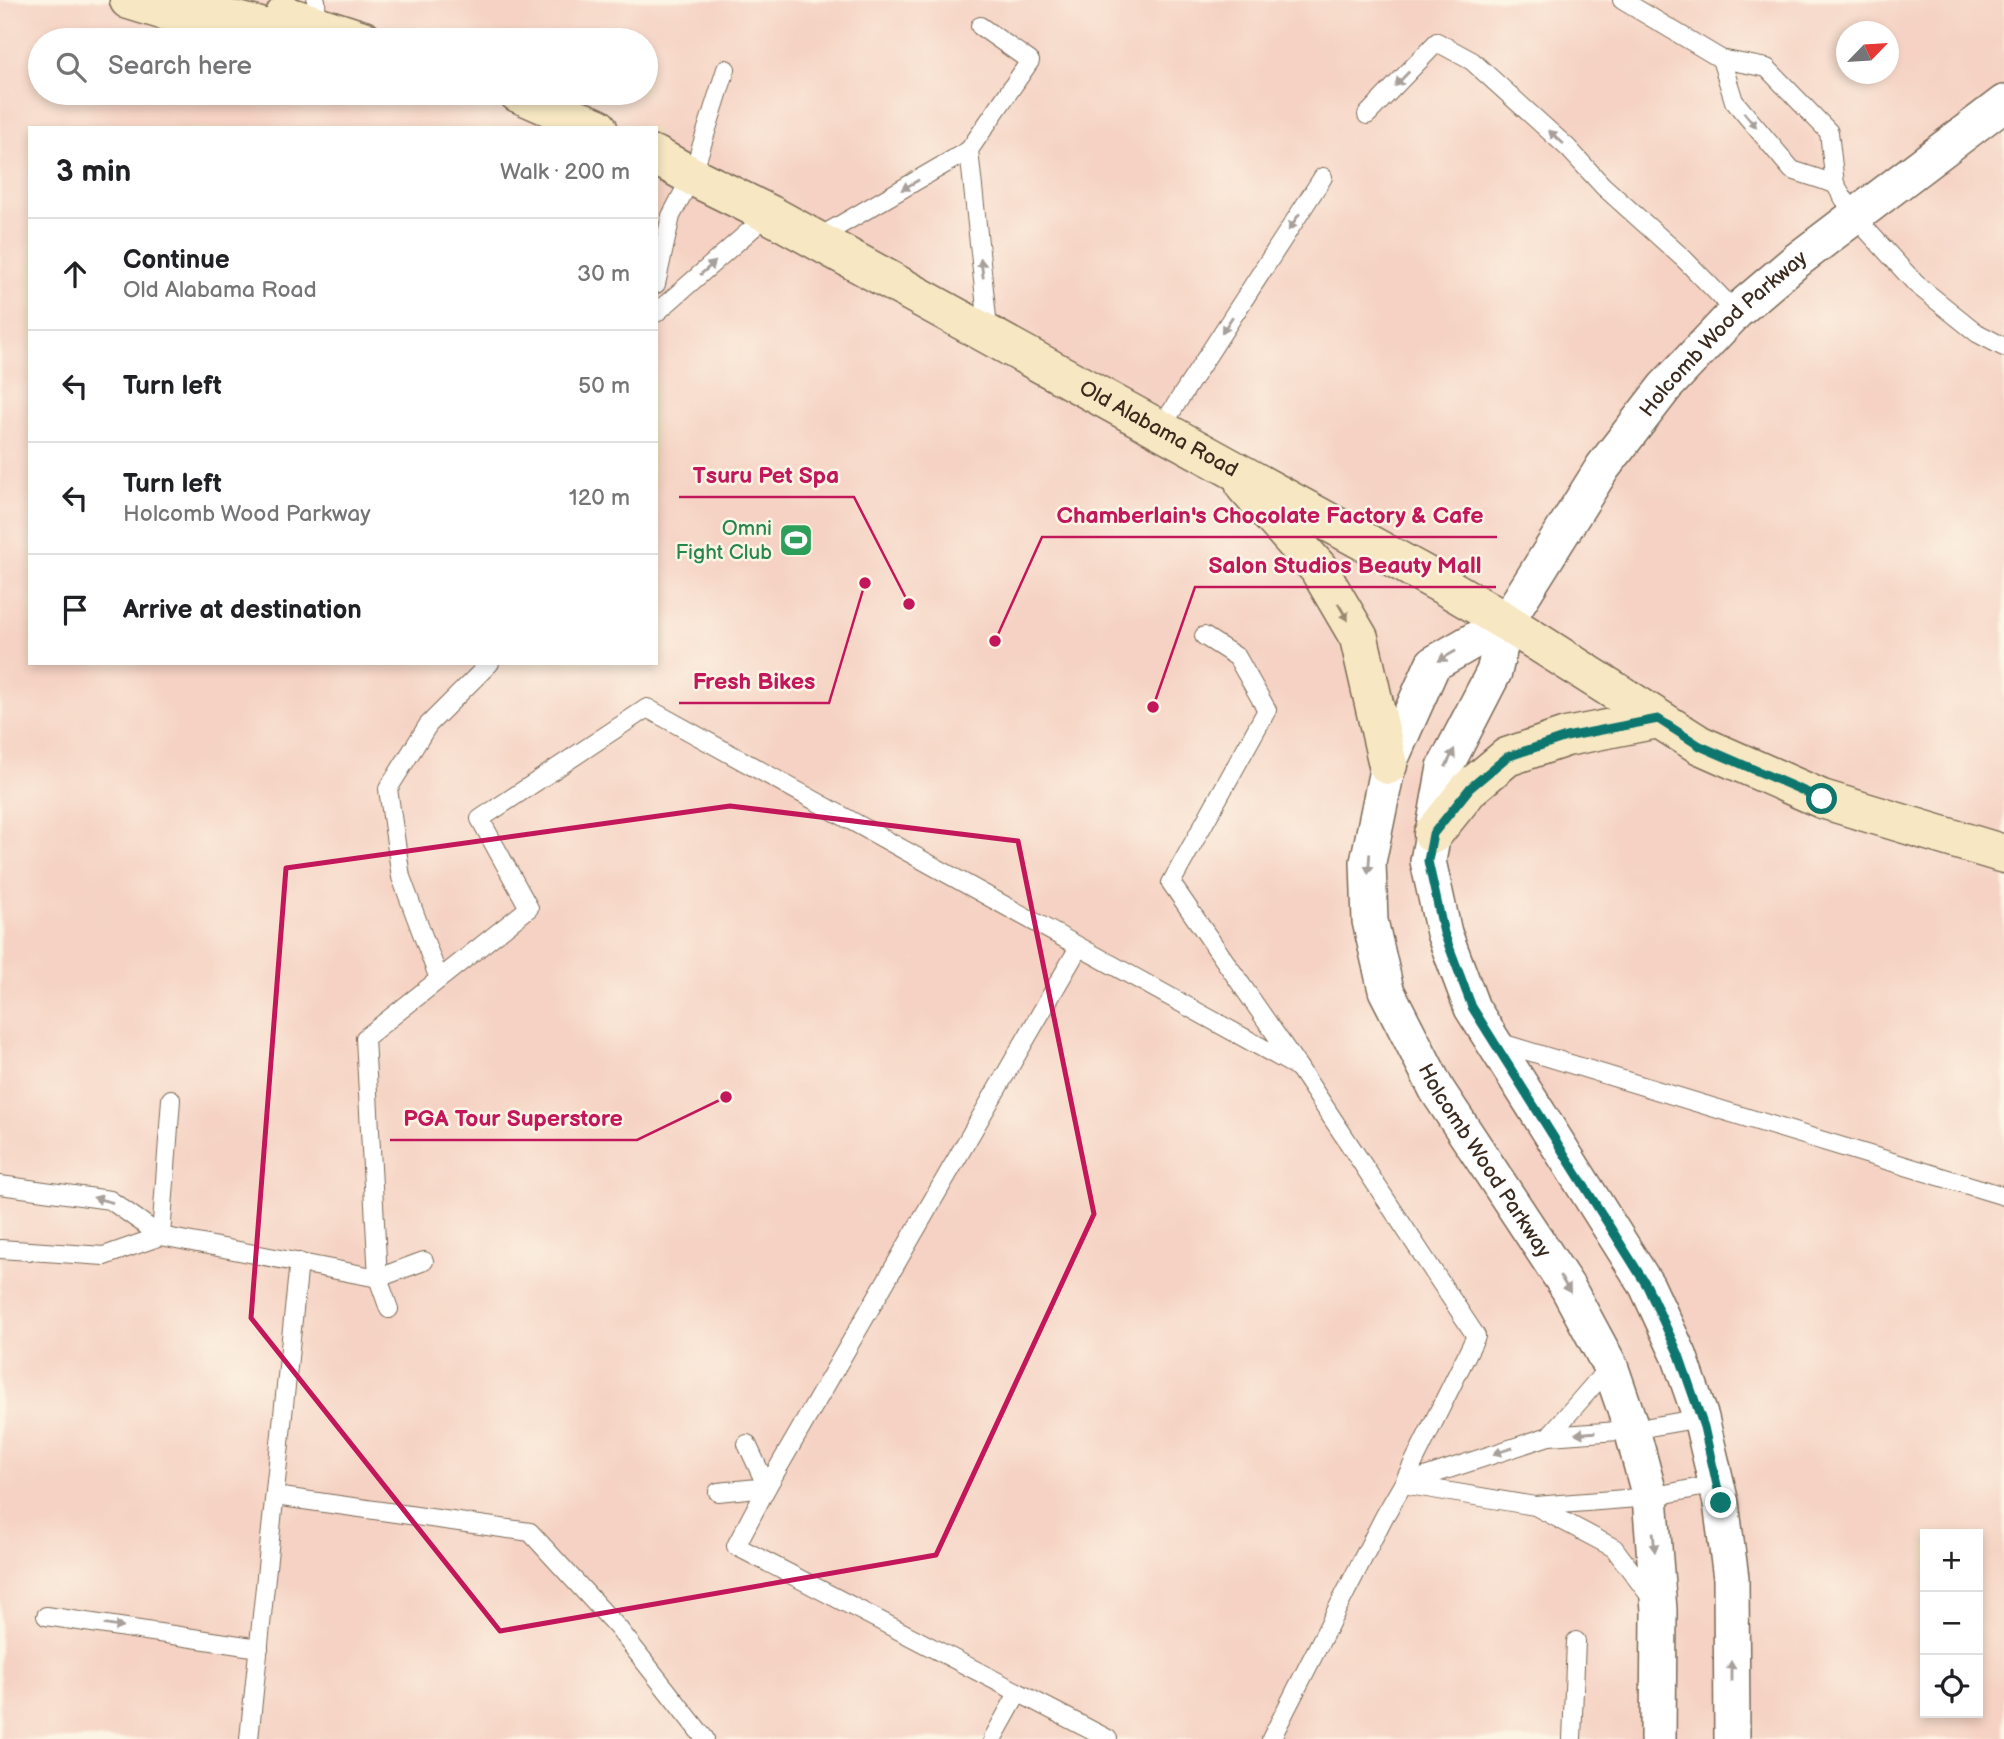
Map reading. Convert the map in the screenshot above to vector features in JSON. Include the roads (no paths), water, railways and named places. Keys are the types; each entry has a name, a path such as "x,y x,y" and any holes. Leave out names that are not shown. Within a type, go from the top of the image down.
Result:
{"main road":[{"path":"129,0 165,11 238,21 314,22"},
{"path":"238,0 314,22"},
{"path":"541,105 578,124"},
{"name":"Old Alabama Road","path":"658,157 816,239 1506,622 1700,746 1822,799 2004,854"},
{"path":"1225,464 1318,568 1359,638 1388,765"},
{"path":"1433,834 1470,788 1507,757 1566,737 1658,719"}],"street":[{"name":"Holcomb Wood Parkway","path":"1732,1739 1731,1578 1721,1503 1701,1418 1679,1355 1647,1286 1472,1007 1444,933 1428,861 1445,767 1494,672 1506,622 1603,467 1665,387 1736,312 1796,261 2004,103"},
{"name":"Holcomb Wood Parkway","path":"1506,622 1433,664 1388,765 1368,862 1370,921 1386,990 1437,1090 1568,1288 1610,1366 1632,1430 1650,1497 1659,1610 1658,1739"}],"lane":[{"path":"1622,0 1721,59 1767,68 1829,132 1835,184 1855,217 1916,284 1976,332 2004,347"},
{"path":"816,239 969,150 1030,61 980,26"},
{"path":"1367,115 1437,42 1472,61 1569,148 1603,186 1684,259 1736,312"},
{"path":"1721,59 1734,102 1792,170 1835,184"},
{"path":"658,275 671,216 692,176 726,69"},
{"path":"969,150 989,336"},
{"path":"1160,429 1324,177"},
{"path":"658,311 769,214"},
{"path":"1204,636 1237,657 1267,710 1171,883 1299,1068 1476,1336 1271,1739"},
{"path":"439,979 401,877 388,789 428,725 488,665"},
{"path":"389,1309 378,1278 365,1038 529,908 480,819 648,708 1299,1068"},
{"path":"1079,947 736,1546 1108,1739"},
{"path":"1492,1040 2004,1196"},
{"path":"161,1236 171,1099"},
{"path":"0,1185 110,1200 161,1236 378,1278 424,1261"},
{"path":"0,1249 104,1256 161,1236"},
{"path":"249,1739 299,1262"},
{"path":"1549,1436 1610,1366"},
{"path":"1403,1484 1549,1436 1632,1430 1701,1418"},
{"path":"747,1444 768,1487"},
{"path":"1403,1484 1535,1506 1650,1497 1717,1484"},
{"path":"718,1492 768,1487"},
{"path":"275,1496 530,1532 618,1628 705,1739"},
{"path":"1535,1506 1615,1548 1659,1610"},
{"path":"46,1616 259,1648"},
{"path":"1572,1739 1576,1641"},
{"path":"993,1738 1018,1693"}],"place":[{"name":"Omni Fight Club","path":"796,540"},
{"name":"Fresh Bikes","path":"865,583"},
{"name":"Tsuru Pet Spa","path":"909,604"},
{"name":"Chamberlain's Chocolate Factory & Cafe","path":"995,641"},
{"name":"Salon Studios Beauty Mall","path":"1153,707"},
{"name":"PGA Tour Superstore","path":"726,1097"}]}
